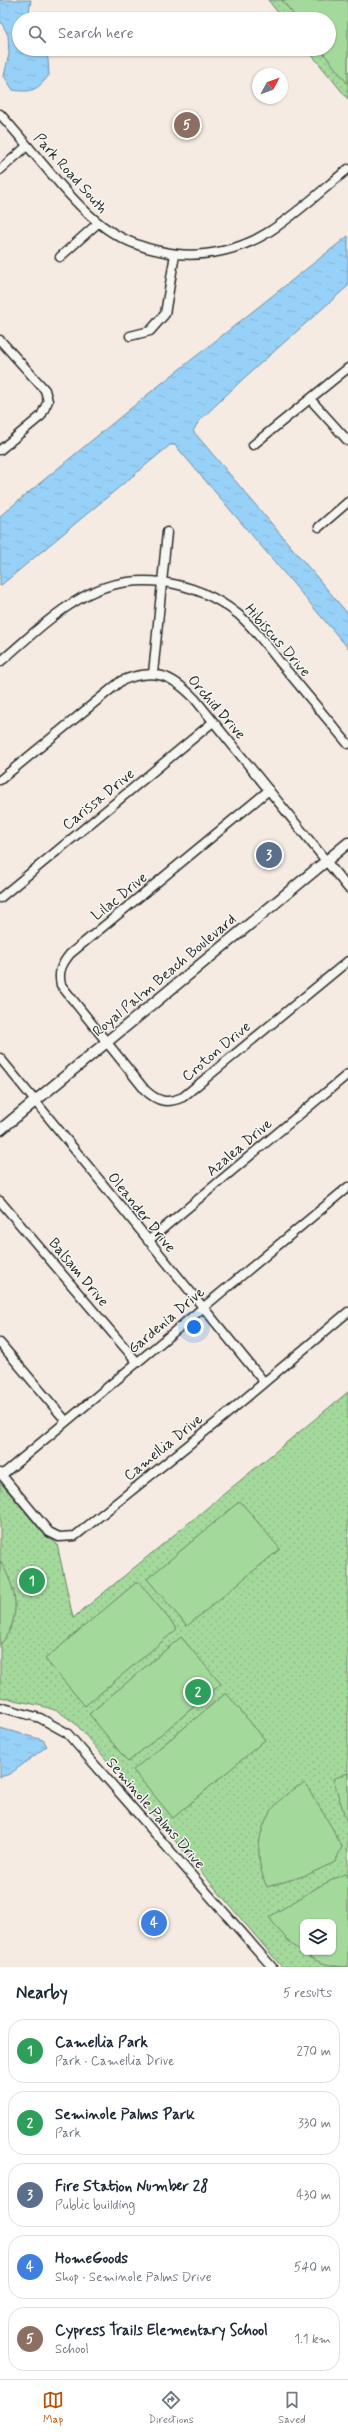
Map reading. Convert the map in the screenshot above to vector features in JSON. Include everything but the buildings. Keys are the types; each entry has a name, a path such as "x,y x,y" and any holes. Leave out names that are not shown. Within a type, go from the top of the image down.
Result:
{"street":[{"name":"Park Road South","path":"0,114 76,203 98,224 123,240 139,246 175,254 216,252 250,242 276,226 348,169"},
{"path":"0,170 27,146"},
{"path":"60,257 98,224"},
{"path":"130,336 150,331 165,314 175,254"},
{"path":"0,340 45,390 48,401 41,416 0,450"},
{"path":"253,445 348,368"},
{"path":"310,398 348,441"},
{"path":"319,527 348,502"},
{"path":"153,674 167,532"},
{"name":"Hibiscus Drive","path":"0,662 67,606 82,597 120,584 161,582 178,584 205,594 240,616 348,744"},
{"name":"Orchid Drive","path":"0,780 112,686 130,677 153,674 172,679 182,686 326,861"},
{"name":"Carissa Drive","path":"0,898 213,722"},
{"name":"Lilac Drive","path":"106,1043 61,986 59,976 62,964 70,954 269,790"},
{"name":"Royal Palm Beach Boulevard","path":"0,1130 348,843"},
{"path":"326,861 348,888"},
{"name":"Croton Drive","path":"106,1043 145,1090 156,1099 165,1102 173,1101 184,1097 348,960"},
{"name":"Oleander Drive","path":"0,1058 148,1242 264,1382"},
{"name":"Azalea Drive","path":"148,1242 348,1074"},
{"name":"Gardenia Drive","path":"1,1474 348,1187"},
{"name":"Balsam Drive","path":"0,1201 137,1362"},
{"name":"Camellia Drive","path":"1,1474 49,1532 59,1537 75,1536 348,1312"},
{"path":"0,1343 66,1421"},
{"name":"Seminole Palms Drive","path":"0,1707 40,1718 67,1732 272,1967"}],"green space":[{"path":"268,0 348,0 348,99 313,56 336,56 336,12 277,12"},
{"path":"282,0 348,0 348,84 326,56 336,56 336,12 291,12"},
{"path":"348,1392 348,1967 282,1967 76,1724 58,1711 0,1697 0,1482 41,1531 57,1544 73,1618"},
{"path":"240,1501 280,1549 187,1626 147,1579"},
{"path":"0,1561 11,1583 15,1604 12,1625 0,1645"},
{"path":"138,1581 177,1629 85,1706 45,1659"},
{"path":"181,1637 221,1684 128,1762 89,1714"},
{"path":"226,1693 265,1740 173,1818 133,1770"},
{"path":"348,1773 348,1826 333,1779"},
{"path":"305,1783 342,1847 335,1862 307,1875 267,1887 261,1872 259,1856 263,1827 270,1813 279,1802 291,1791"},
{"path":"344,1874 348,1876 348,1967 323,1963 306,1955 336,1955 336,1919 300,1919 300,1950 285,1937 269,1917 318,1887"}],"water":[{"path":"0,0 31,0 29,12 12,12 12,56 46,56 49,75 38,87 29,91 13,90 4,76 9,54 8,35 0,20"},
{"path":"348,236 348,286 244,378 199,421 193,431 348,614 348,648 175,445 170,445 0,586 0,516 147,395"},
{"path":"0,1728 43,1740 47,1746 10,1774 0,1777"}],"place":[{"name":"Cypress Trails Elementary School","path":"187,125"},
{"name":"Fire Station Number 28","path":"269,855"},
{"name":"Camellia Park","path":"32,1581"},
{"name":"Seminole Palms Park","path":"198,1692"},
{"name":"HomeGoods","path":"154,1923"}]}
